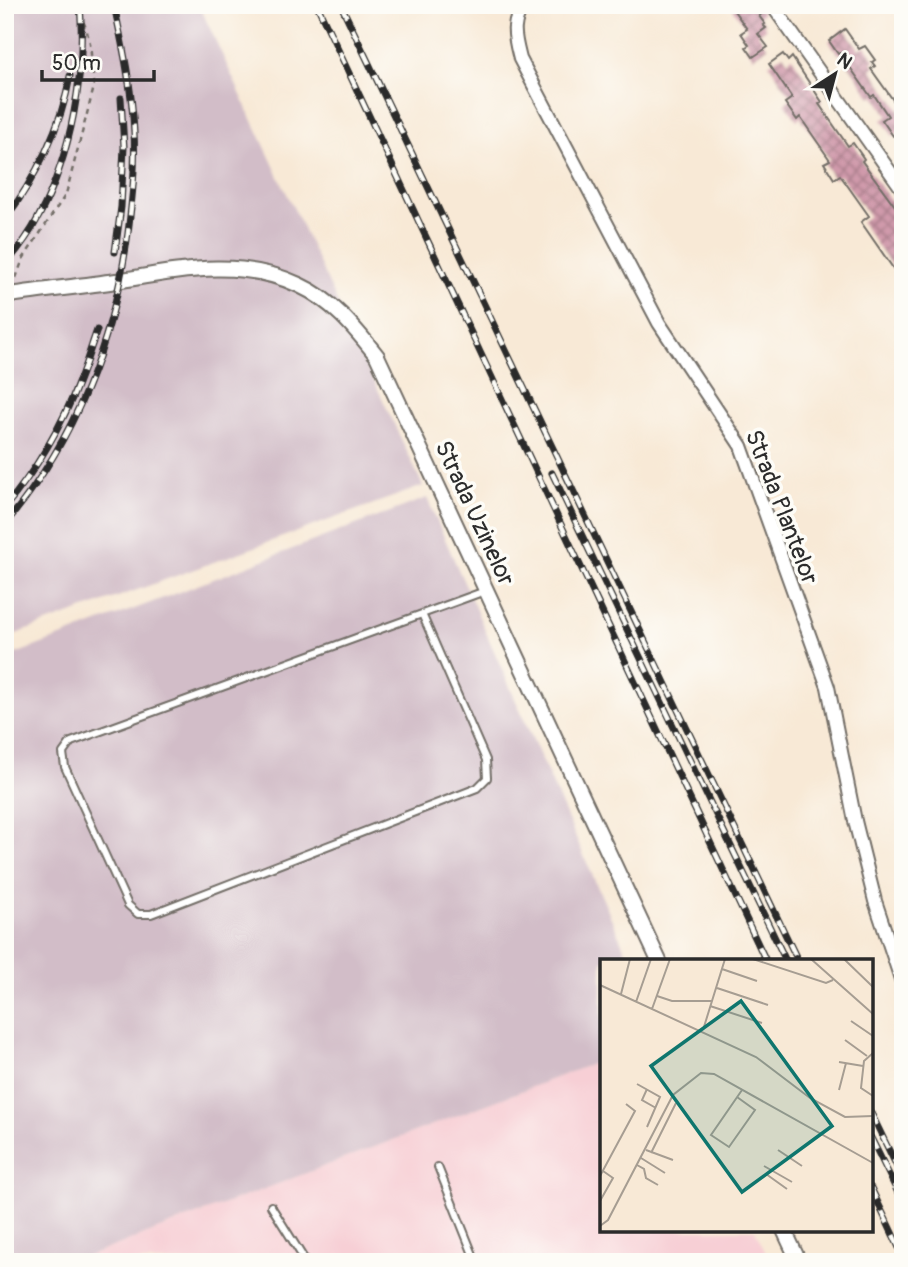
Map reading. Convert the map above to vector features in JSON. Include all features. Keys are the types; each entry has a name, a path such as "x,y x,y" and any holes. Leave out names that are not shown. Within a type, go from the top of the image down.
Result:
{"street":[{"path":"772,5 903,190"},
{"name":"Strada Plantelor","path":"519,8 514,34 520,58 659,323 741,446 828,687 855,821 875,901 903,985"},
{"name":"Strada Uzinelor","path":"8,296 217,267 260,271 299,285 326,301 353,326 377,356 658,959"},
{"path":"785,1232 799,1262"}],"lane":[{"path":"422,614 485,760 486,778 477,788 151,914 138,914 128,905 65,768 63,753 71,743 422,614 486,591"},
{"path":"438,1167 476,1262"},
{"path":"271,1206 306,1262"}],"path":[{"path":"8,296 23,259 66,194 94,87 86,28 80,14 71,5"}],"shaded area":[{"path":"5,5 199,5 423,486 5,638"},
{"path":"427,498 629,959 600,959 600,1061 73,1262 5,1262 5,658"},
{"path":"600,1061 600,1232 756,1232 770,1262 73,1262"}],"building":[{"path":"730,5 757,5 763,13 759,16 766,28 758,34 768,47 753,57 741,33 747,29"},
{"path":"845,29 859,49 865,46 875,60 872,62 875,66 871,69 903,114 903,130 893,136 882,120 888,116 874,95 871,97 829,41"},
{"path":"783,54 788,61 792,57 822,102 819,104 848,146 853,143 864,159 862,161 903,217 903,265 895,271 861,222 869,216 840,175 834,179 824,163 830,160 800,117 797,120 785,103 792,98 769,64"}],"railway":[{"path":"5,265 39,216 68,141 81,58 80,5"},
{"path":"5,524 52,459 88,388 113,312 122,273 132,196 134,145 129,84 114,5"},
{"path":"317,5 765,959"},
{"path":"341,5 797,959"},
{"path":"5,219 27,187 46,151 61,114 70,76"},
{"path":"115,252 121,207 124,147 121,98"},
{"path":"5,507 27,479 56,431 84,368 97,330"},
{"path":"552,473 785,959"},
{"path":"873,1117 903,1179"},
{"path":"873,1142 903,1203"},
{"path":"873,1192 903,1256"}]}
